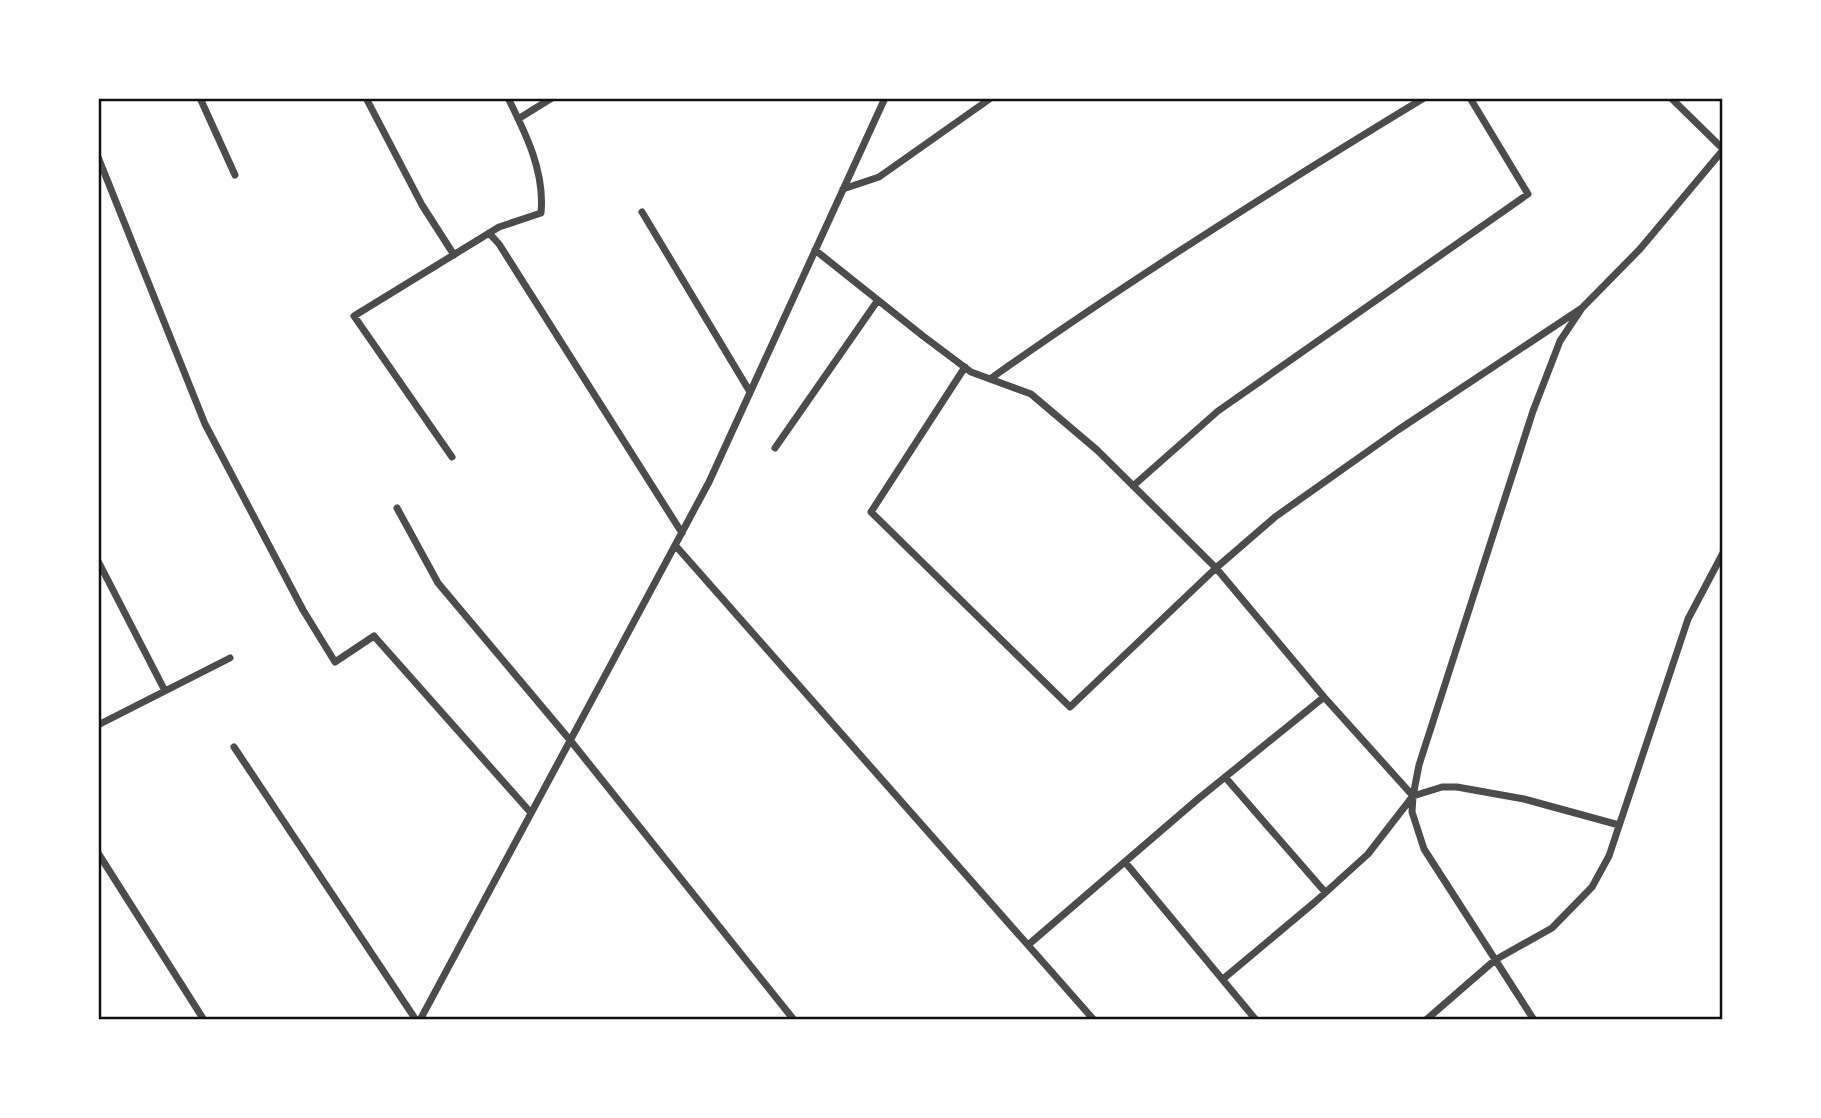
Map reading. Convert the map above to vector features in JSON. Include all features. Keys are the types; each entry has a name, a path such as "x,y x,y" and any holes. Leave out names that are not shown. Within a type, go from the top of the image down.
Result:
{"street":[{"path":"200,98 235,175"},
{"path":"366,98 422,205 454,255"},
{"path":"452,457 354,316 499,227 541,213 543,191 528,138 508,98"},
{"path":"518,118 552,98"},
{"path":"234,747 418,1020 709,482 885,98"},
{"path":"843,189 880,177 991,98"},
{"path":"990,379 1054,334 1299,174 1424,98"},
{"path":"1133,486 1218,411 1528,194 1470,98"},
{"path":"1534,1020 1424,849 1412,811 1413,796 1419,765 1533,411 1560,341 1582,308 1640,249 1723,150 1671,98"},
{"path":"98,157 205,424 303,610 335,662 374,636 531,813"},
{"path":"642,212 750,392"},
{"path":"489,233 499,244 682,533"},
{"path":"815,250 965,367 1031,394 1097,450 1216,568 1324,697 1413,796"},
{"path":"775,448 878,300"},
{"path":"965,367 871,512 1070,707 1216,568 1275,517 1398,430 1582,308"},
{"path":"397,508 438,583 570,740 794,1020"},
{"path":"675,545 1094,1020"},
{"path":"1426,1020 1495,960 1552,928 1592,887 1609,856 1688,619 1723,553"},
{"path":"98,561 165,691"},
{"path":"98,725 230,658"},
{"path":"1028,945 1225,777 1324,697"},
{"path":"1225,777 1325,892"},
{"path":"1223,979 1368,854 1413,796 1442,787 1457,787 1524,799 1619,825"},
{"path":"98,853 204,1020"},
{"path":"1125,862 1256,1020"}]}
